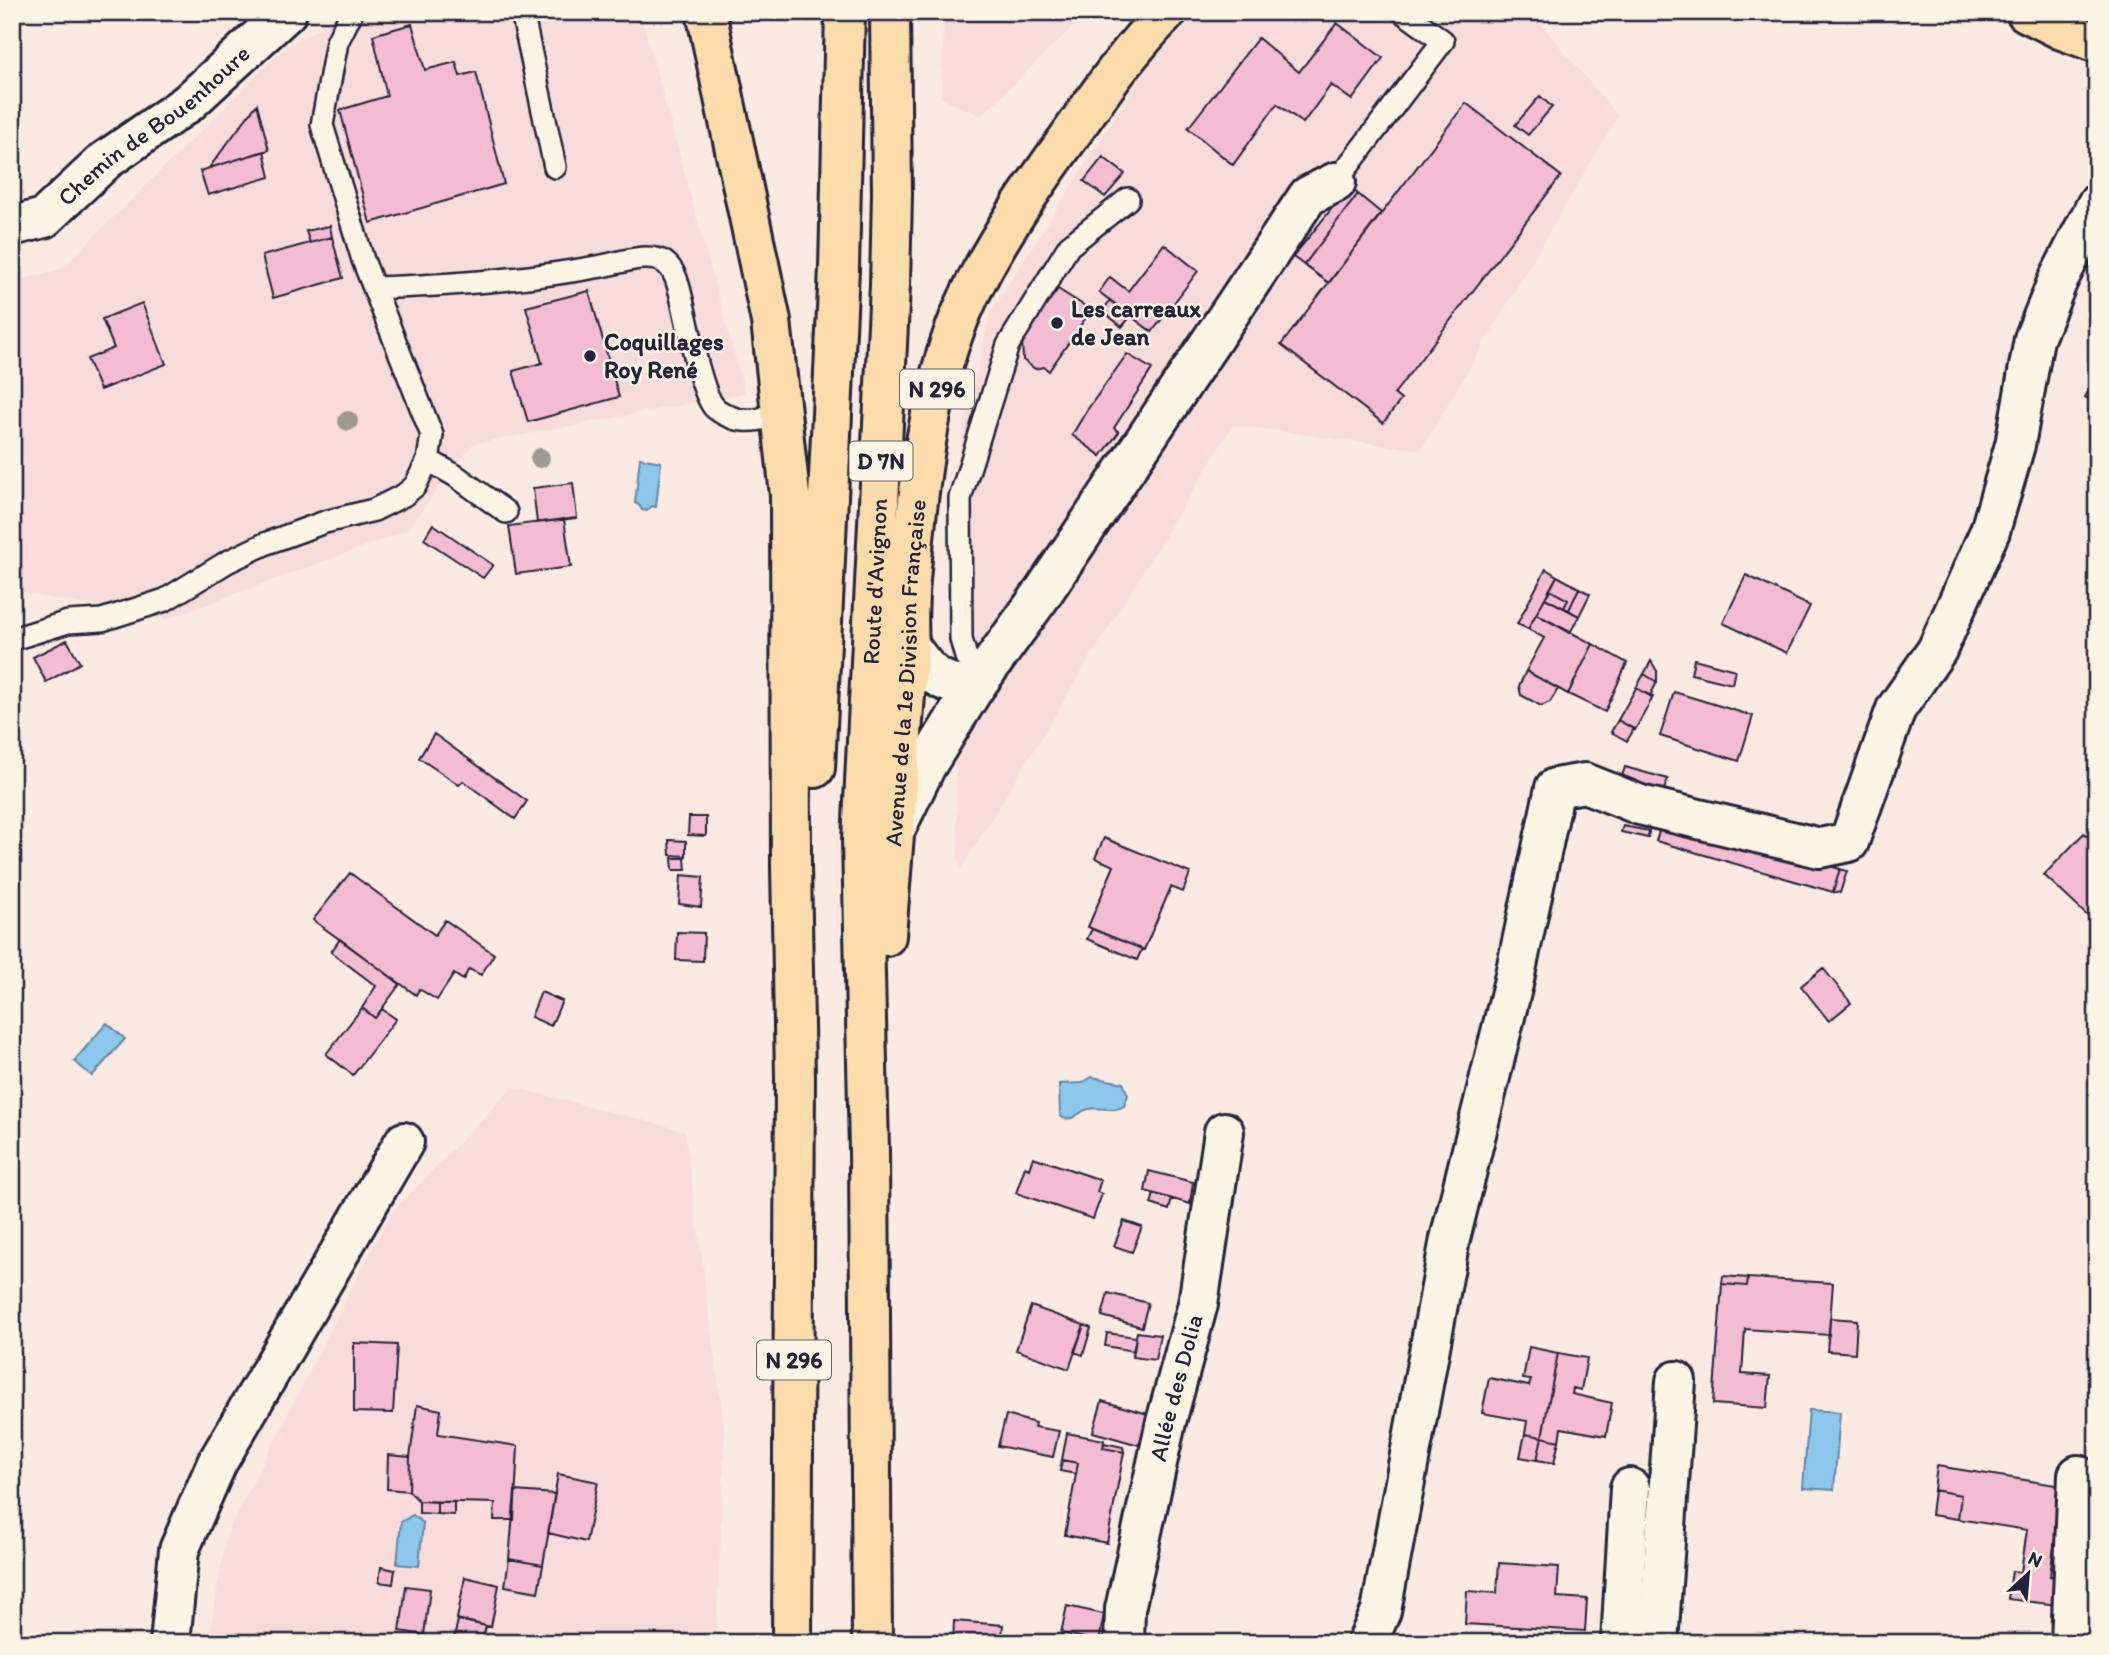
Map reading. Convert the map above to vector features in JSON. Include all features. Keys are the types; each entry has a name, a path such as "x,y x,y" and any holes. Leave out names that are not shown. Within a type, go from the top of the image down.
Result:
{"main road":[{"name":"D 7N","path":"796,1077 810,868 839,268 845,12"},
{"name":"Route d'Avignon","path":"869,1151 862,841 890,285 890,12"},
{"name":"Avenue de la 1e Division Française","path":"869,1151 909,645 907,609 930,412 945,358 969,296 999,240 1093,103 1167,12"},
{"path":"2026,12 2097,43"},
{"name":"N 296","path":"705,16 771,321 790,495 791,853 796,1077 792,1643"},
{"name":"N 296","path":"869,1151 872,1643"}],"street":[{"name":"Chemin de Bouenhoure","path":"12,226 44,218 106,160 188,103 287,12"},
{"path":"894,830 926,766 979,680 1042,594 1308,196 1336,182"},
{"path":"1367,1643 1381,1611 1450,1239 1513,984 1555,788 1586,783 1640,805 1820,848 1849,842 1896,709 1937,650 1990,531 2015,445 2034,339 2058,280 2097,204"},
{"path":"909,645 933,676 948,684 979,680"},
{"name":"Allée des Dolia","path":"1124,1643 1125,1609 1166,1422 1198,1304 1224,1132"},
{"path":"170,1643 179,1550 218,1464 404,1142"},
{"path":"1658,1643 1676,1381"},
{"path":"2070,1643 2078,1475"},
{"path":"1620,1643 1630,1488"}],"lane":[{"path":"13,639 68,622 102,620 165,600 227,562 267,543 326,522 374,510 404,495 415,486 428,460 432,435 363,260 322,125 337,41 352,12"},
{"path":"523,12 555,167"},
{"path":"1336,182 1443,41 1402,12"},
{"path":"979,680 966,657 961,639 960,498 1008,345 1069,246 1128,199"},
{"path":"374,288 475,284 651,258 664,261 672,270 680,289 701,376 714,407 737,420 757,421 770,417 780,405"},
{"path":"428,460 456,476 506,512"}],"shaded area":[{"path":"346,12 640,12 745,393 473,444 406,531 167,619 12,591 12,282 61,269 286,47"},
{"path":"944,12 1088,12 981,116 941,98"},
{"path":"1201,12 1531,12 1618,116 1421,450 1233,425 959,872 946,511 990,313 1149,64"},
{"path":"513,1087 685,1131 725,1434 716,1643 208,1643 227,1533 390,1214"}],"water":[{"path":"640,458 661,462 656,507 652,506 647,511 635,503"},
{"path":"107,1023 125,1039 92,1076 74,1061"},
{"path":"1092,1077 1123,1083 1128,1095 1124,1106 1116,1109 1089,1109 1074,1117 1063,1118 1060,1115 1059,1084 1082,1083"},
{"path":"1809,1410 1840,1412 1834,1490 1803,1488"},
{"path":"413,1515 423,1523 419,1566 397,1564 401,1522"}],"building":[{"path":"1337,23 1383,58 1352,100 1331,85 1303,123 1277,104 1233,165 1188,128 1258,38 1299,72"},
{"path":"412,24 425,70 456,62 460,76 476,72 504,184 370,223 340,110 387,96 373,35"},
{"path":"1540,96 1552,107 1528,135 1515,125"},
{"path":"1466,103 1561,176 1394,394 1401,400 1383,423 1281,345"},
{"path":"257,104 269,150 209,168"},
{"path":"264,151 270,177 208,195 200,171"},
{"path":"1103,157 1125,174 1105,197 1084,181"},
{"path":"1349,187 1358,194 1304,265 1293,257"},
{"path":"1358,194 1381,213 1329,283 1304,265"},
{"path":"330,226 332,237 310,243 306,231"},
{"path":"332,237 343,278 273,298 262,256"},
{"path":"1164,244 1198,271 1152,332 1099,292 1110,277 1128,291"},
{"name":"Les carreaux de Jean","path":"1058,289 1091,310 1049,371 1044,367 1035,369 1023,360 1022,338"},
{"path":"589,291 619,397 528,422 513,371 542,363 526,307"},
{"path":"1110,300 1131,316 1122,327 1103,311"},
{"path":"142,303 166,364 100,390 87,359 114,348 102,319"},
{"path":"1127,354 1152,369 1114,428 1119,432 1101,456 1072,435"},
{"path":"2097,378 2097,403 2085,397"},
{"path":"573,483 577,518 537,523 533,488"},
{"path":"564,519 571,567 516,574 509,526"},
{"path":"433,524 493,565 483,578 424,539"},
{"path":"1546,569 1557,576 1528,629 1517,624"},
{"path":"1746,575 1810,606 1787,653 1723,623"},
{"path":"1557,576 1579,588 1569,610 1564,608 1568,600 1550,590"},
{"path":"1579,588 1590,594 1579,616 1569,610"},
{"path":"1550,590 1568,600 1564,608 1545,598"},
{"path":"1545,598 1579,616 1570,633 1536,614"},
{"path":"1536,614 1593,644 1568,694 1526,671 1544,638 1528,629"},
{"path":"67,640 80,663 46,682 33,657"},
{"path":"1593,644 1627,663 1605,712 1568,694"},
{"path":"1694,659 1735,670 1732,684 1691,674"},
{"path":"1651,661 1657,671 1657,682 1644,674"},
{"path":"1526,671 1558,689 1550,702 1541,706 1521,695 1519,686"},
{"path":"1644,674 1657,682 1650,696 1636,688"},
{"path":"1636,688 1653,697 1635,730 1618,720"},
{"path":"1674,692 1753,716 1739,761 1660,736"},
{"path":"1618,720 1634,729 1627,741 1611,732"},
{"path":"434,734 527,801 515,819 463,781 459,785 419,758"},
{"path":"1625,767 1668,779 1663,792 1620,782"},
{"path":"689,817 706,817 706,836 688,835"},
{"path":"1663,819 1840,869 1833,892 1656,841"},
{"path":"1623,826 1649,831 1648,838 1621,832"},
{"path":"2084,833 2097,844 2097,925 2044,875"},
{"path":"1104,838 1190,873 1183,892 1171,887 1144,950 1088,927 1114,866 1095,858"},
{"path":"669,840 686,841 686,856 670,855"},
{"path":"672,858 685,858 686,870 673,870"},
{"path":"1840,869 1847,871 1840,893 1833,892"},
{"path":"350,873 435,935 445,920 494,954 481,975 469,969 463,980 454,974 437,1000 419,989 416,995 313,920"},
{"path":"681,875 703,877 701,907 679,904"},
{"path":"1092,929 1142,949 1137,960 1087,939"},
{"path":"677,932 704,933 703,961 676,960"},
{"path":"340,939 400,984 375,1018 362,1008 376,986 331,952"},
{"path":"1823,968 1851,1003 1829,1021 1801,986"},
{"path":"541,992 562,1001 551,1026 531,1017"},
{"path":"362,1008 375,1018 382,1009 396,1019 353,1075 326,1054"},
{"path":"1033,1157 1101,1180 1097,1192 1102,1194 1093,1219 1016,1193 1025,1167 1029,1169"},
{"path":"1149,1171 1193,1182 1190,1204 1145,1191"},
{"path":"1154,1194 1172,1199 1169,1210 1151,1204"},
{"path":"1124,1221 1142,1227 1132,1252 1114,1246"},
{"path":"1723,1276 1748,1278 1747,1286 1722,1284"},
{"path":"1748,1278 1833,1283 1829,1335 1745,1329 1742,1374 1770,1376 1767,1408 1713,1404 1722,1284 1747,1286"},
{"path":"1108,1293 1148,1303 1142,1327 1102,1316"},
{"path":"1031,1306 1084,1325 1069,1369 1016,1350"},
{"path":"1830,1318 1857,1320 1855,1353 1827,1351"},
{"path":"1084,1325 1091,1328 1083,1355 1074,1352"},
{"path":"1137,1332 1160,1335 1155,1360 1132,1357"},
{"path":"1107,1333 1136,1337 1134,1351 1105,1346"},
{"path":"354,1343 397,1345 393,1413 354,1412"},
{"path":"1529,1347 1558,1353 1542,1437 1525,1434 1527,1421 1482,1413 1489,1378 1529,1386 1531,1380 1523,1379"},
{"path":"1558,1353 1587,1358 1581,1390 1573,1388 1572,1394 1612,1403 1606,1436 1561,1428 1559,1441 1542,1437"},
{"path":"1102,1401 1148,1414 1139,1445 1093,1432"},
{"path":"417,1405 441,1410 438,1434 518,1446 514,1520 494,1520 495,1503 419,1501 409,1491 410,1457"},
{"path":"1006,1415 1035,1423 1034,1427 1059,1431 1053,1457 998,1446"},
{"path":"1067,1433 1104,1440 1103,1448 1124,1452 1107,1543 1065,1535 1078,1463 1062,1460"},
{"path":"1525,1434 1542,1437 1537,1460 1520,1457"},
{"path":"1542,1437 1559,1441 1554,1463 1537,1460"},
{"path":"1104,1443 1123,1447 1124,1452 1103,1448"},
{"path":"388,1455 410,1457 409,1491 387,1489"},
{"path":"1062,1460 1078,1463 1076,1474 1060,1471"},
{"path":"1937,1466 2062,1486 2050,1576 2060,1577 2057,1605 2008,1599 2012,1571 2021,1572 2027,1530 1958,1519 1961,1495 1934,1490"},
{"path":"558,1474 598,1482 586,1542 548,1533"},
{"path":"1934,1490 1961,1495 1958,1519 1931,1515"},
{"path":"515,1491 555,1494 543,1565 509,1559"},
{"path":"419,1501 437,1502 437,1514 419,1513"},
{"path":"437,1502 454,1502 454,1515 437,1514"},
{"path":"509,1559 543,1565 538,1592 505,1586"},
{"path":"1499,1563 1559,1567 1557,1597 1587,1599 1585,1631 1465,1624 1467,1591 1497,1593"},
{"path":"381,1567 395,1570 393,1584 379,1582"},
{"path":"465,1577 499,1585 491,1627 457,1619"},
{"path":"406,1586 430,1589 424,1635 400,1631"},
{"path":"1067,1606 1104,1614 1099,1641 1061,1633"},
{"path":"458,1620 486,1626 482,1643 453,1643"},
{"path":"954,1621 1003,1625 1002,1638 1021,1640 1021,1643 953,1643"}],"place":[{"name":"Les carreaux de Jean","path":"1057,323"},
{"name":"Coquillages Roy René","path":"590,356"}]}
